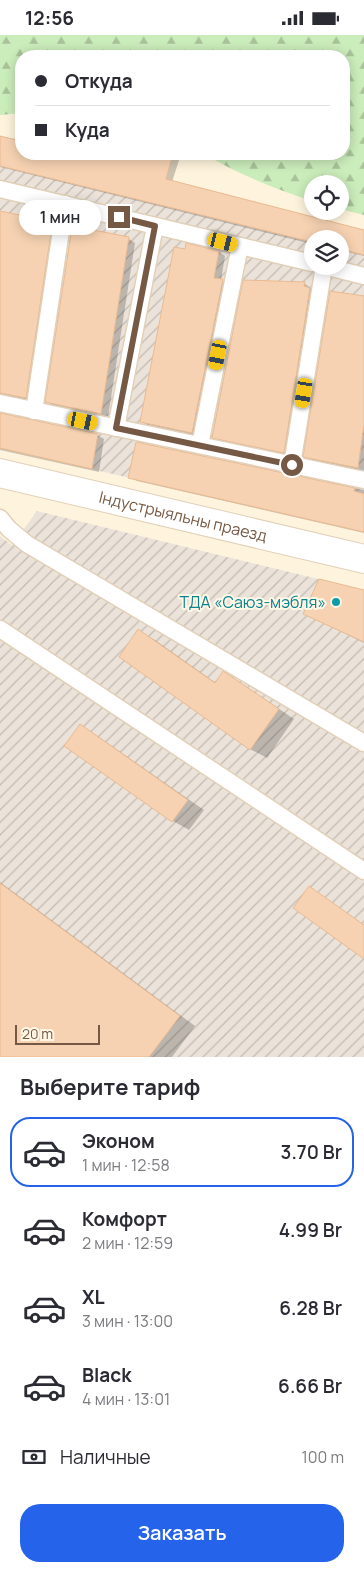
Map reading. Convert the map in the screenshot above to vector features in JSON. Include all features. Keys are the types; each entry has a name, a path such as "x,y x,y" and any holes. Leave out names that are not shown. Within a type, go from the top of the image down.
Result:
{"street":[{"name":"Індустрыяльны праезд","path":"0,473 364,559"}],"lane":[{"path":"0,189 304,261"},
{"path":"34,411 65,204"},
{"path":"116,428 155,226"},
{"path":"200,445 240,246"},
{"path":"349,272 364,276"},
{"path":"292,465 323,275"},
{"path":"0,403 364,480"},
{"path":"0,518 8,529 27,544 364,743"},
{"path":"0,629 364,871"}],"shaded area":[{"path":"0,136 15,140 15,160 171,160 166,179 304,215 304,220 325,220 364,230 364,532 0,448"},
{"path":"37,511 364,590 364,1057 0,1057 0,536 12,545"}],"green space":[{"path":"0,35 364,35 364,215 349,211 349,175 304,175 304,198 257,181 215,160 350,160 350,50 15,50 15,114 0,115"}],"building":[{"path":"0,136 15,140 15,160 171,160 166,179 304,215 304,220 325,220 364,230 364,255 349,251 349,230 304,230 304,240 0,166"},
{"path":"0,211 44,220 43,225 52,226 26,398 0,393"},
{"path":"72,228 88,229 129,237 101,414 45,402"},
{"path":"186,243 219,251 214,278 223,279 192,433 140,422 174,247 185,249"},
{"path":"243,280 305,282 304,286 310,288 284,453 212,438"},
{"path":"330,291 364,296 364,424 358,468 303,457"},
{"path":"0,413 98,434 92,469 0,448"},
{"path":"136,442 355,488 354,491 364,494 364,532 128,478"},
{"name":"ТДА «Саюз-мэбля»","path":"319,579 364,590 364,642 303,614"},
{"path":"138,629 215,683 223,671 279,709 250,750 119,657"},
{"path":"80,724 188,800 172,822 64,746"},
{"path":"0,883 180,1016 149,1057 0,1057"},
{"path":"309,886 364,925 364,959 293,908"}],"place":[{"name":"ТДА «Саюз-мэбля»","path":"336,602"}],"route":[{"path":"119,217 155,226 116,428 292,465"}]}
